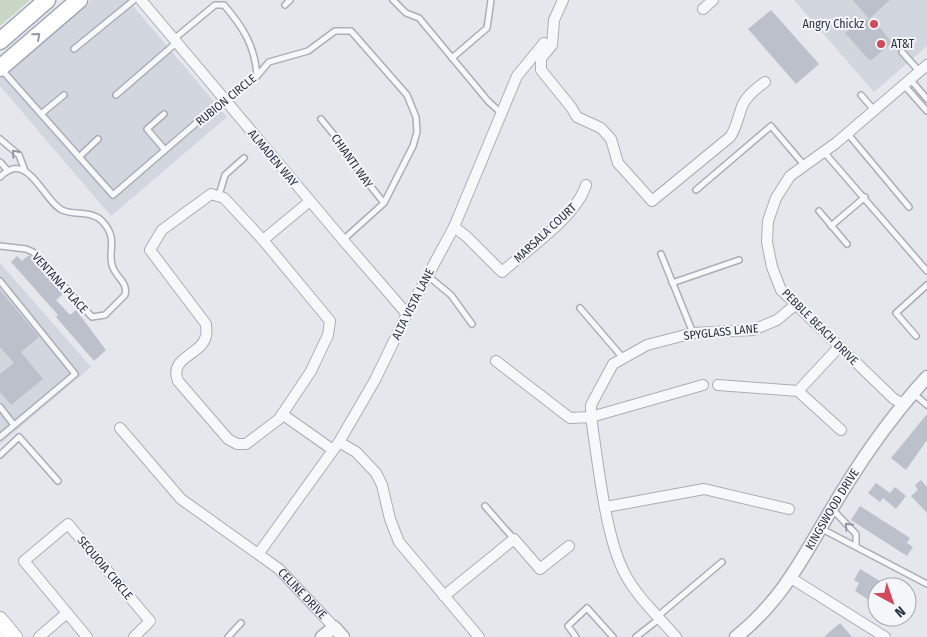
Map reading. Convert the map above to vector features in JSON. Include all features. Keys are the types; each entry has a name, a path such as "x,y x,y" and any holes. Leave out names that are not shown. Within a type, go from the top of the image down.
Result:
{"main road":[{"path":"0,41 47,0"},
{"path":"0,68 79,0"}],"street":[{"name":"ALMADEN WAY","path":"141,0 407,314"},
{"path":"563,0 554,20 552,45 542,58 541,70 571,106 577,117 601,128 613,142 618,163 652,201 730,138 736,128 743,104 750,94 765,82"},
{"path":"703,9 712,0"},
{"name":"ALTA VISTA LANE","path":"260,553 336,446 376,380 407,314 454,227 517,76 544,43"},
{"name":"PEBBLE BEACH DRIVE","path":"903,404 894,399 781,290 766,242 771,208 790,176 848,134 923,68"},
{"name":"MARSALA COURT","path":"454,227 466,236 502,272 571,212 580,199 586,185"},
{"path":"211,194 219,195 263,240 327,315 330,328 311,371 277,422 253,442 244,445 234,443 228,439 176,377 179,362 206,337 206,324 150,250 162,230 204,198 211,194"},
{"path":"263,240 310,201"},
{"name":"SPYGLASS LANE","path":"676,637 632,585 618,561 606,507 591,417 591,405 613,364 647,345 693,333 753,330 777,320 795,304"},
{"path":"798,391 839,347"},
{"path":"496,361 570,418 591,417 703,385"},
{"path":"718,385 798,391 841,430"},
{"name":"KINGSWOOD DRIVE","path":"736,637 777,597 791,578 881,432 903,404 922,386"},
{"path":"282,414 336,446 356,452 376,473 382,485 390,519 399,542 479,637"},
{"name":"CELINE DRIVE","path":"120,428 181,499 260,553 290,578 338,632"},
{"path":"606,507 704,489 788,508"},
{"name":"SEQUOIA CIRCLE","path":"87,637 24,561 68,524 150,621 134,637"},
{"path":"444,596 514,539 540,569 569,546"},
{"path":"791,578 885,637"},
{"path":"39,637 67,613"},
{"path":"322,637 338,632"}],"lane":[{"path":"74,49 134,0"},
{"path":"210,0 215,5"},
{"path":"285,5 290,0"},
{"path":"393,0 406,13 419,18 501,113"},
{"path":"452,58 487,28 491,0"},
{"path":"116,95 215,5 224,5 246,32 254,52 257,76"},
{"name":"RUBION CIRCLE","path":"0,68 113,195 224,100 257,76 273,59 293,57 308,51 335,31 346,30 356,35 407,95 416,117 417,132 414,146 384,203 343,240"},
{"path":"902,52 923,68"},
{"path":"907,82 927,99"},
{"path":"907,82 927,111"},
{"path":"41,114 64,95"},
{"path":"861,95 875,110"},
{"path":"164,114 147,129 165,150"},
{"name":"CHIANTI WAY","path":"321,119 349,153 360,173 384,203"},
{"path":"696,190 771,126 804,165"},
{"path":"848,134 909,207"},
{"path":"0,139 19,155 25,171"},
{"path":"79,156 98,139"},
{"path":"824,152 865,197 927,271"},
{"path":"219,195 225,175 244,158"},
{"path":"0,162 8,170"},
{"path":"0,176 8,170 19,169 25,171"},
{"name":"VENTANA PLACE","path":"0,246 26,248 38,255 92,317 105,315 125,295 125,285 112,264 112,237 102,221 92,214 59,209 25,171"},
{"path":"831,226 865,197"},
{"path":"818,211 847,244"},
{"path":"661,254 693,333"},
{"path":"672,283 739,260"},
{"path":"428,275 451,295 472,324"},
{"path":"0,281 75,374 0,437"},
{"path":"916,336 896,313 927,285"},
{"path":"580,308 623,358"},
{"path":"922,386 927,405"},
{"path":"0,407 14,425"},
{"path":"0,456 20,437 58,481"},
{"path":"485,506 514,539"},
{"path":"832,509 856,534 856,546"},
{"path":"822,528 927,584"},
{"path":"636,637 722,562"},
{"path":"576,637 568,626 587,608 612,637"},
{"path":"228,637 241,623"}],"shaded area":[{"path":"92,0 128,0 227,117 111,216 0,86 0,79"},
{"path":"794,0 927,0 927,46 874,92"},
{"path":"0,263 91,367 0,444"}],"green space":[{"path":"0,0 30,0 0,26"}],"building":[{"path":"853,0 890,0 869,19"},
{"path":"771,10 819,64 796,84 748,29"},
{"path":"861,19 878,20 878,25 892,43 870,61 845,33"},
{"path":"29,255 63,294 56,300 70,315 76,310 106,350 94,361 56,317 58,315 11,262 17,256 22,261"},
{"path":"0,290 39,337 21,352 43,379 11,405 0,392 0,374 14,363 0,347"},
{"path":"927,414 927,440 906,470 891,458"},
{"path":"921,480 927,487 927,513 911,496 918,490 915,485"},
{"path":"876,483 890,493 895,487 906,496 896,509 883,498 880,502 868,493"},
{"path":"860,506 910,538 907,543 913,547 907,556 851,520"},
{"path":"860,569 873,577 867,577 867,599 855,591 859,583 854,580"},
{"path":"840,623 852,637 824,637"}],"place":[{"name":"Angry Chickz","path":"874,24"},
{"name":"AT&T","path":"881,44"}]}
